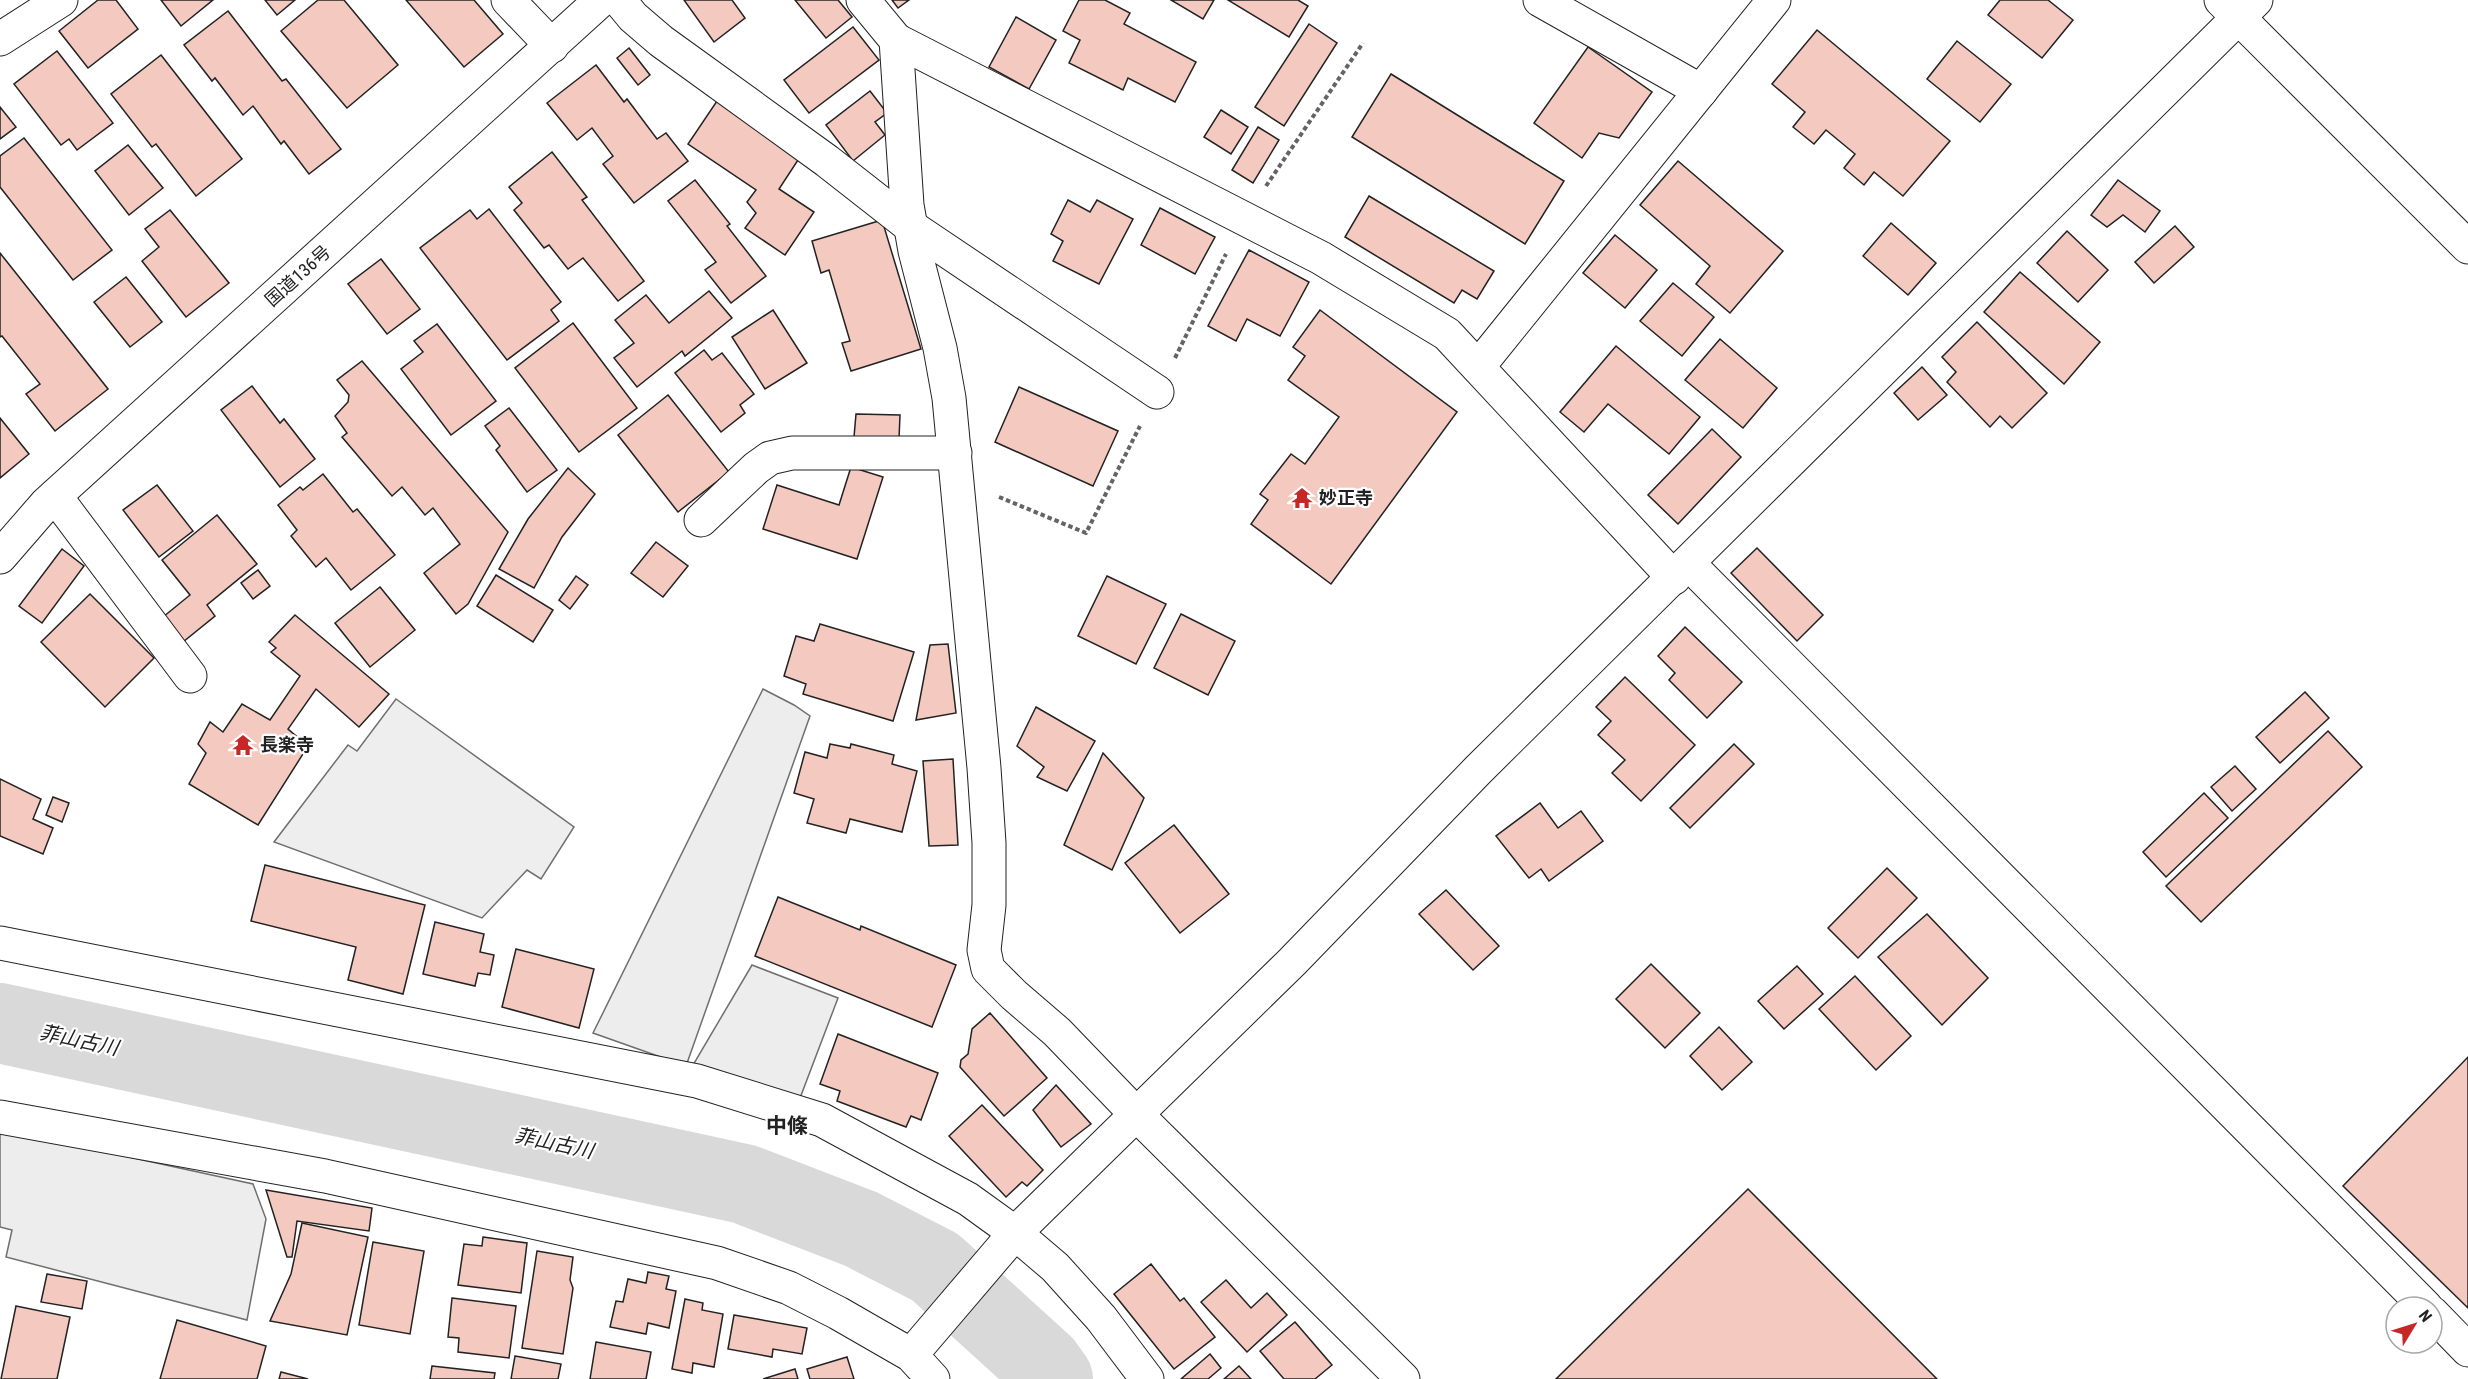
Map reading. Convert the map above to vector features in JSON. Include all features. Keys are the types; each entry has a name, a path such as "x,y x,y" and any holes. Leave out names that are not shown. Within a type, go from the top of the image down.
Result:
{"main road":[{"path":"0,39 61,0"},
{"path":"508,0 552,46"},
{"name":"国道136号","path":"0,557 55,496 602,0"},
{"path":"619,0 633,17 661,41 828,161 910,226 1157,392"},
{"path":"863,0 896,40 1321,258 1448,334 1478,367 1681,570 2414,1295"},
{"path":"1540,0 1701,91"},
{"path":"1478,367 1774,0"},
{"path":"915,1350 1010,1240 1293,962 1478,770 1681,570 2239,6 2468,247"},
{"path":"896,40 907,206 940,348 949,398 956,466 989,843 989,906 984,950 987,969 1057,1032 1137,1115 1403,1379"},
{"path":"701,520 770,458 792,453 896,454 956,466"},
{"path":"55,496 190,676"},
{"path":"0,944 697,1081 822,1120 968,1199 1010,1240 1055,1267 1101,1318 1147,1379"},
{"path":"0,1117 324,1176 717,1263 789,1288 915,1350 933,1379"},
{"path":"2444,1325 2468,1350"}],"path":[{"path":"956,466 1086,534 1244,219 1363,43"}],"shaded area":[{"path":"763,689 810,716 686,1066 593,1033"},
{"path":"396,699 574,827 541,879 527,870 482,918 274,842 348,745 357,751"},
{"path":"752,965 838,998 800,1098 693,1065"},
{"path":"0,1129 253,1184 266,1219 247,1320 6,1257 12,1230 0,1227"}],"building":[{"path":"98,0 116,0 138,29 88,68 59,31"},
{"path":"161,0 213,0 181,26"},
{"path":"265,0 295,0 277,15"},
{"path":"318,0 344,0 398,65 347,108 281,31"},
{"path":"406,0 474,0 503,34 464,67"},
{"path":"684,0 732,0 745,18 714,42"},
{"path":"795,0 838,0 852,17 826,38"},
{"path":"892,0 909,0 898,8"},
{"path":"1079,0 1105,0 1130,13 1124,24 1196,62 1175,102 1128,78 1123,90 1069,63 1080,40 1063,31"},
{"path":"1171,0 1214,0 1203,19"},
{"path":"1228,0 1298,0 1308,6 1289,37"},
{"path":"2000,0 2048,0 2073,20 2042,58 1988,15"},
{"path":"228,11 282,81 286,79 341,149 309,174 284,141 281,144 253,106 243,115 215,78 212,81 184,45"},
{"path":"1016,17 1056,40 1029,89 989,67"},
{"path":"1309,24 1337,43 1284,126 1255,107"},
{"path":"853,27 879,60 809,113 784,80"},
{"path":"1817,30 1950,141 1903,196 1874,172 1864,185 1844,168 1855,154 1826,130 1814,144 1793,127 1805,112 1772,84"},
{"path":"1957,41 2011,84 1980,122 1927,79"},
{"path":"1588,47 1652,92 1619,138 1599,133 1582,158 1534,123"},
{"path":"629,48 650,75 638,85 617,58"},
{"path":"57,51 113,123 77,150 69,139 61,145 14,84"},
{"path":"161,55 242,159 196,196 156,144 152,147 111,94"},
{"path":"596,65 624,102 627,99 657,139 666,133 688,161 634,203 603,164 613,156 592,128 577,140 547,103"},
{"path":"1391,74 1564,181 1525,244 1352,137"},
{"path":"870,91 887,113 875,122 885,135 853,161 826,125"},
{"path":"717,101 800,157 779,189 814,212 785,255 745,228 756,213 747,202 756,190 688,144"},
{"path":"0,107 16,127 0,139"},
{"path":"1221,110 1248,127 1231,154 1204,137"},
{"path":"1258,127 1279,140 1253,183 1232,170"},
{"path":"24,138 112,250 73,280 0,187 0,156"},
{"path":"128,145 163,188 129,215 95,171"},
{"path":"552,152 587,197 582,200 644,281 618,301 583,258 568,269 549,245 544,248 514,210 522,203 509,187"},
{"path":"1678,161 1783,251 1730,313 1696,284 1710,266 1640,205"},
{"path":"695,180 730,224 727,226 766,276 731,303 705,270 716,262 668,201"},
{"path":"2118,180 2160,211 2145,232 2123,215 2107,227 2091,215"},
{"path":"1369,196 1494,271 1477,299 1462,290 1454,303 1345,237"},
{"path":"1068,200 1090,212 1097,200 1133,219 1099,284 1053,261 1063,241 1051,234"},
{"path":"1160,208 1215,237 1195,274 1141,245"},
{"path":"489,209 561,302 551,310 559,321 507,360 420,248 470,210 477,219"},
{"path":"170,210 229,283 186,317 142,261 159,247 145,229"},
{"path":"882,220 921,349 851,371 842,343 850,341 829,270 821,273 812,241"},
{"path":"1891,223 1936,263 1908,295 1863,256"},
{"path":"2175,226 2194,247 2154,283 2135,262"},
{"path":"2067,231 2108,270 2078,302 2037,263"},
{"path":"1615,235 1657,270 1625,308 1583,273"},
{"path":"1249,250 1309,282 1280,336 1247,319 1236,341 1208,326"},
{"path":"0,253 108,389 55,431 26,394 40,384 2,336 0,337"},
{"path":"381,259 420,309 387,334 348,284"},
{"path":"2020,272 2100,342 2064,384 1984,312"},
{"path":"126,277 162,322 130,347 94,302"},
{"path":"1673,283 1714,317 1682,356 1640,321"},
{"path":"709,291 732,318 685,356 682,351 637,387 614,358 634,343 615,320 646,295 669,323"},
{"path":"773,310 807,363 765,389 732,337"},
{"path":"1320,310 1457,412 1331,584 1251,524 1268,500 1260,494 1291,454 1305,464 1339,417 1288,380 1305,356 1293,347"},
{"path":"1977,322 2047,393 2012,428 2000,416 1990,427 1947,382 1956,372 1942,357"},
{"path":"573,323 637,408 579,452 515,368"},
{"path":"437,324 496,401 451,435 401,369 423,352 414,341"},
{"path":"1720,339 1777,388 1743,428 1685,380"},
{"path":"1616,346 1700,417 1669,454 1608,404 1584,432 1560,412"},
{"path":"704,350 712,360 722,353 754,394 740,405 745,413 721,432 675,373"},
{"path":"362,361 508,532 468,604 456,614 424,573 460,544 433,508 425,515 402,487 392,496 342,437 347,433 335,416 348,402 349,395 337,380"},
{"path":"1922,367 1947,395 1918,420 1894,393"},
{"path":"252,386 280,423 284,419 315,459 280,487 221,410"},
{"path":"1019,387 1118,431 1093,486 995,442"},
{"path":"668,395 729,472 678,512 618,435"},
{"path":"509,408 557,470 527,492 496,450 500,446 485,426"},
{"path":"856,414 900,415 899,439 854,437"},
{"path":"0,418 29,454 0,478"},
{"path":"1712,429 1741,457 1678,524 1648,495"},
{"path":"851,467 883,477 857,559 763,529 777,485 839,505"},
{"path":"568,468 595,494 562,537 534,588 499,569 528,519"},
{"path":"323,474 353,512 357,509 395,555 351,590 326,558 316,567 291,536 297,530 278,505 300,487 303,490"},
{"path":"157,485 193,531 159,557 123,510"},
{"path":"217,515 257,564 207,605 215,616 183,642 163,617 190,595 162,560"},
{"path":"656,542 688,566 663,597 631,573"},
{"path":"1757,548 1823,615 1797,641 1731,573"},
{"path":"62,549 84,566 42,623 19,606"},
{"path":"258,570 270,586 253,599 241,583"},
{"path":"496,575 553,610 533,642 477,606"},
{"path":"576,576 588,585 570,609 559,600"},
{"path":"1107,576 1166,604 1136,664 1078,636"},
{"path":"380,587 415,630 370,667 335,623"},
{"path":"90,594 154,658 105,707 41,642"},
{"path":"1181,614 1235,641 1208,695 1154,668"},
{"path":"295,615 389,694 359,727 316,689 288,729 308,746 258,825 189,784 206,753 198,744 210,722 223,732 242,704 270,720 300,676 271,652 276,648 269,642"},
{"path":"820,624 914,652 893,721 803,694 806,684 784,676 796,636 814,641"},
{"path":"1685,627 1742,682 1707,718 1669,680 1675,673 1658,656"},
{"path":"948,644 956,713 916,720 930,645"},
{"path":"1625,677 1695,745 1641,801 1612,773 1625,760 1598,735 1611,721 1596,707"},
{"path":"2305,692 2329,718 2280,763 2256,737"},
{"path":"1036,707 1095,741 1067,791 1037,777 1044,767 1017,746"},
{"path":"2328,731 2362,767 2201,922 2166,886"},
{"path":"830,744 850,748 851,744 894,755 892,764 917,771 902,832 850,819 846,833 807,823 814,799 794,793 805,752 827,758"},
{"path":"1734,744 1754,764 1690,828 1670,808"},
{"path":"1103,753 1144,798 1112,870 1064,845"},
{"path":"953,759 958,845 929,846 923,761"},
{"path":"2235,766 2256,789 2232,811 2211,787"},
{"path":"0,779 41,799 33,819 53,828 43,854 0,836"},
{"path":"2204,793 2228,818 2166,877 2143,852"},
{"path":"53,797 69,803 62,822 46,815"},
{"path":"1540,803 1558,828 1581,811 1603,841 1549,881 1541,869 1529,878 1496,836"},
{"path":"1174,825 1229,894 1180,933 1125,863"},
{"path":"265,865 425,905 403,994 348,980 356,947 251,921"},
{"path":"1887,868 1917,898 1858,958 1828,928"},
{"path":"1446,890 1499,946 1473,970 1419,914"},
{"path":"778,897 860,930 861,926 956,965 932,1027 755,956"},
{"path":"1927,914 1988,978 1942,1025 1878,957"},
{"path":"435,922 484,934 480,952 494,955 490,975 478,973 475,986 423,974"},
{"path":"516,949 594,969 579,1028 502,1007"},
{"path":"1651,964 1700,1013 1665,1048 1616,999"},
{"path":"1797,966 1823,994 1784,1029 1758,1001"},
{"path":"1855,976 1911,1036 1876,1070 1819,1009"},
{"path":"990,1013 1047,1078 1004,1116 960,1067 961,1060 968,1054 972,1029"},
{"path":"1719,1027 1752,1062 1722,1090 1690,1056"},
{"path":"838,1034 938,1073 921,1120 911,1116 906,1127 837,1101 840,1091 820,1084"},
{"path":"2468,1057 2468,1308 2343,1186"},
{"path":"1056,1085 1091,1124 1061,1147 1033,1110"},
{"path":"982,1105 1043,1170 1027,1186 1022,1182 1006,1197 949,1136"},
{"path":"1748,1189 1937,1379 1556,1379"},
{"path":"266,1190 372,1208 369,1231 297,1221 292,1257 287,1257"},
{"path":"302,1223 368,1237 347,1335 270,1321 291,1274"},
{"path":"483,1237 527,1243 521,1293 458,1285 464,1244 482,1246"},
{"path":"373,1242 424,1251 410,1334 359,1325"},
{"path":"537,1251 573,1257 570,1280 573,1288 563,1354 522,1348"},
{"path":"1151,1264 1180,1301 1184,1298 1215,1337 1174,1369 1114,1294"},
{"path":"648,1272 669,1276 666,1289 676,1291 669,1328 648,1323 646,1334 610,1327 616,1301 623,1302 628,1279 646,1283"},
{"path":"47,1274 87,1281 82,1309 41,1302"},
{"path":"1226,1280 1251,1308 1267,1293 1287,1315 1247,1352 1201,1302"},
{"path":"452,1298 516,1306 509,1358 458,1352 459,1338 448,1337"},
{"path":"685,1299 703,1303 702,1310 723,1314 714,1367 693,1363 692,1373 672,1369"},
{"path":"16,1306 70,1317 57,1379 1,1379"},
{"path":"734,1315 807,1328 802,1354 773,1349 772,1357 728,1349"},
{"path":"177,1320 266,1346 257,1379 160,1379"},
{"path":"1295,1322 1332,1365 1315,1379 1284,1379 1260,1351"},
{"path":"596,1342 651,1352 646,1379 590,1379"},
{"path":"1210,1354 1221,1368 1208,1379 1181,1379"},
{"path":"515,1356 561,1364 558,1379 511,1379"},
{"path":"847,1357 854,1379 810,1379 807,1369"},
{"path":"432,1366 495,1373 494,1379 430,1379"},
{"path":"1239,1366 1251,1379 1224,1379"},
{"path":"795,1369 798,1379 763,1379"},
{"path":"281,1372 308,1379 279,1379"}],"waterway":[{"name":"菲山古川","path":"0,1023 744,1184 861,1229 935,1267 1043,1365 1053,1379"}],"place":[{"name":"妙正寺","path":"1302,498"},
{"name":"長楽寺","path":"243,745"}],"district":[{"name":"中條","path":"787,1126"}]}
